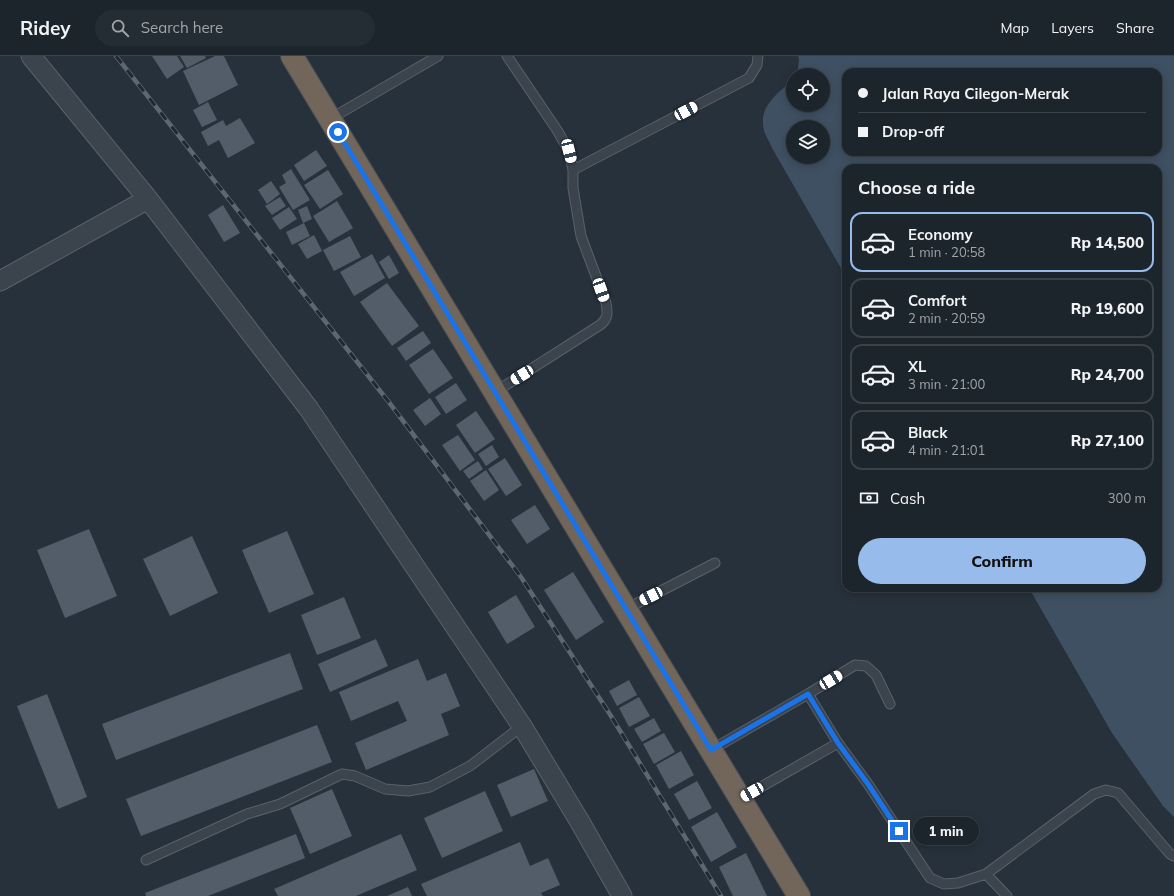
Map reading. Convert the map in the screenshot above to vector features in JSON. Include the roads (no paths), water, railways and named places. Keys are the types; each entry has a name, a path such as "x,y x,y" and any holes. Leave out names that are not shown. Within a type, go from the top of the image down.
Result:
{"highway":[{"path":"292,56 798,896"}],"street":[{"path":"31,56 148,199 309,409 522,726 580,822 621,896"},
{"path":"0,281 148,199"}],"lane":[{"path":"330,119 438,56"},
{"path":"495,392 600,325 604,322 608,313 581,236 573,188 574,170 569,151 557,130 507,56"},
{"path":"574,170 749,78 757,65 758,56"},
{"path":"626,609 715,564"},
{"path":"711,750 855,665 866,666 876,675 890,704"},
{"path":"808,694 838,743 868,784 930,878 944,884 958,883 986,874 1094,794 1106,790 1118,793 1170,854 1174,856"},
{"path":"146,860 247,814 280,804 342,774 355,776 385,789 408,791 430,787 470,766 522,726"},
{"path":"740,799 838,743"},
{"path":"986,874 1008,896"}],"water":[{"path":"798,56 1174,56 1174,817 1163,806 1112,733 1031,592 1162,592 1162,164 842,164 842,270 772,148 764,131 764,114 770,101 786,86 786,112 830,112 830,68 798,68"}],"railway":[{"path":"116,56 388,401 521,577 611,716 721,896"}]}
